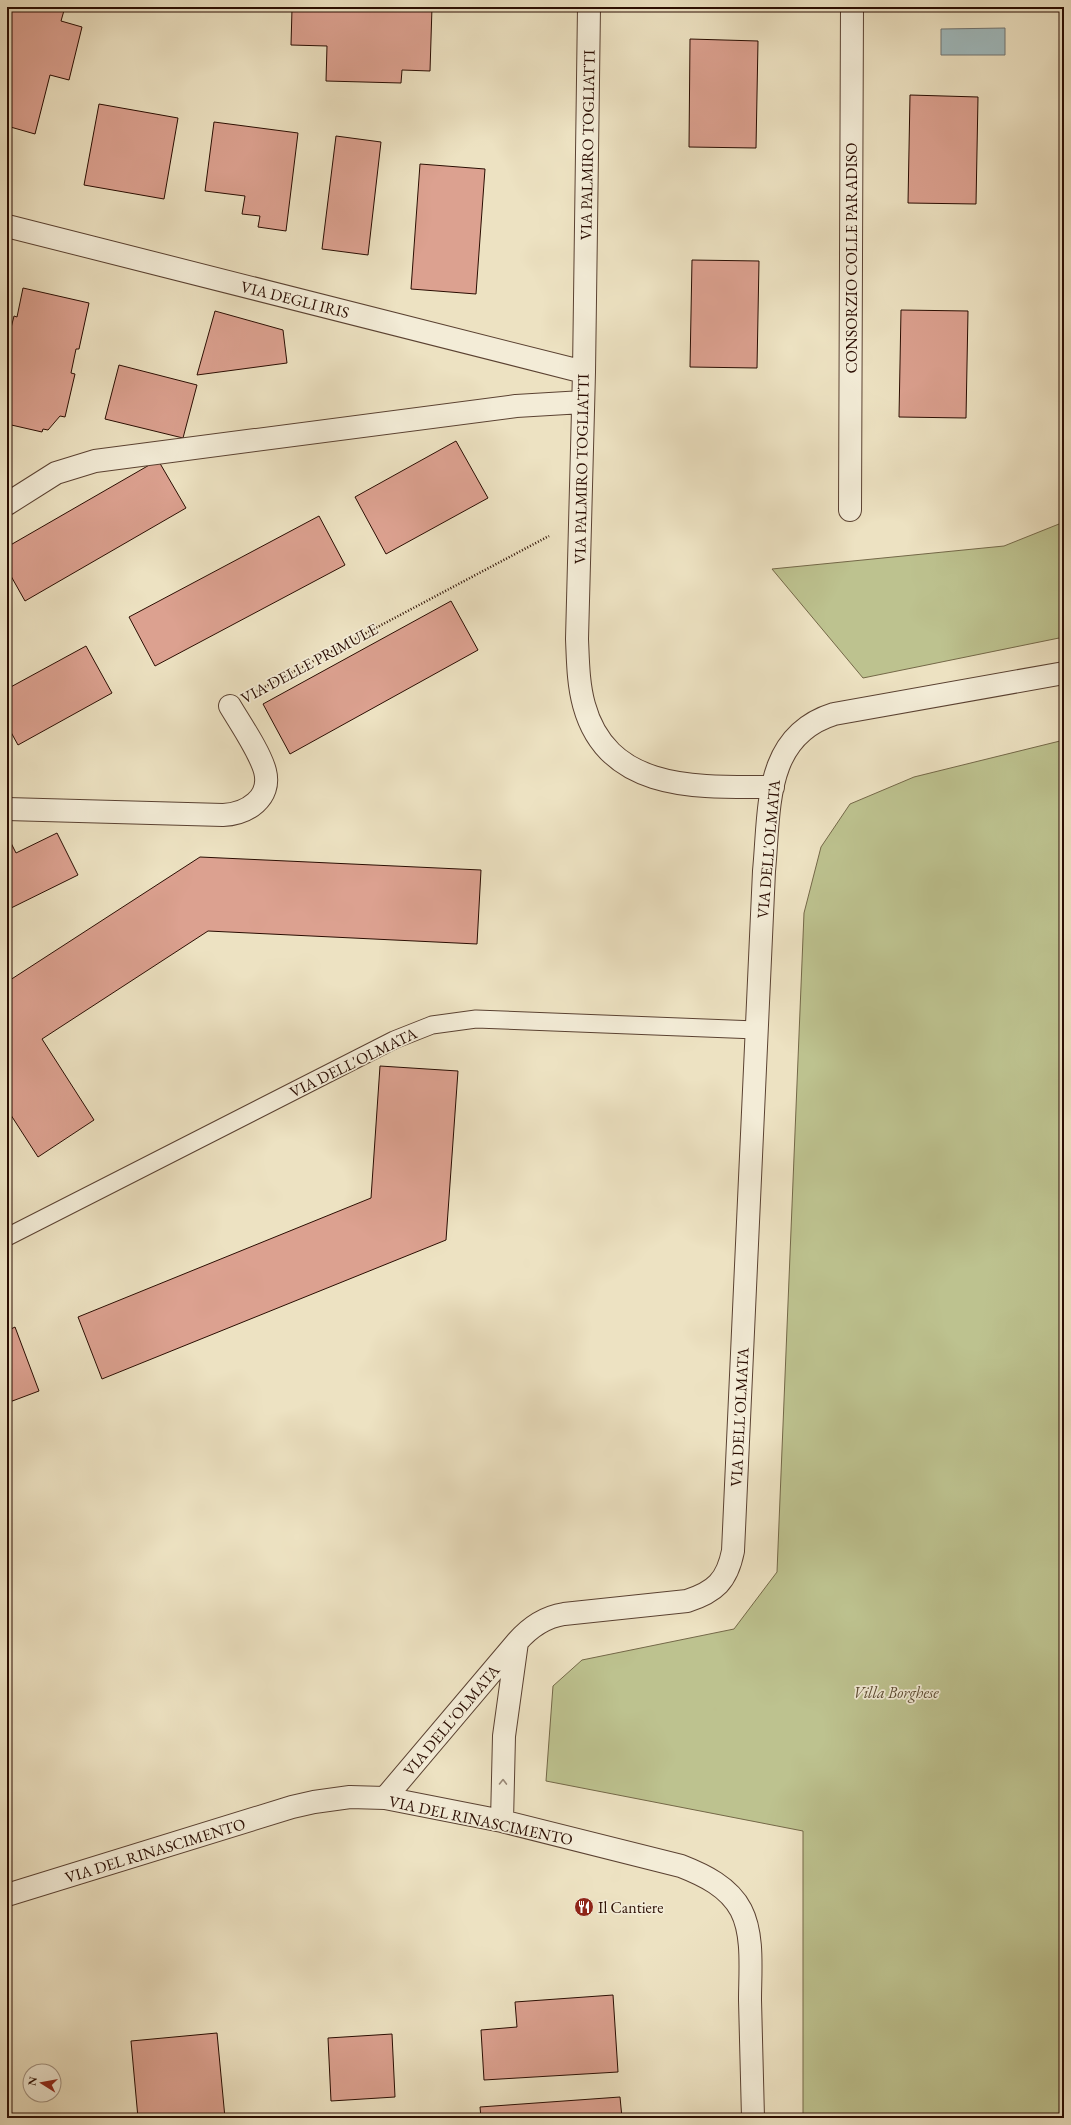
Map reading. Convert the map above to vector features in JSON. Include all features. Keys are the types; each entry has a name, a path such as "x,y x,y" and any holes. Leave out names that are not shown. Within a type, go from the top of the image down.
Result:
{"street":[{"name":"VIA PALMIRO TOGLIATTI","path":"589,7 584,372 577,638 579,675 584,704 597,734 618,758 640,773 658,780 701,786 773,787"},
{"name":"CONSORZIO COLLE PARADISO","path":"850,510 852,7"},
{"name":"VIA DEGLI IRIS","path":"7,226 584,372"},
{"path":"7,504 56,473 95,461 516,406 583,402"},
{"name":"VIA DELL'OLMATA","path":"385,1798 529,1629 554,1615 687,1601 705,1595 718,1584 728,1569 733,1552 764,871 773,787 776,772 787,747 801,732 821,718 1064,673"},
{"name":"VIA DELLE PRIMULE","path":"7,809 223,815 243,811 257,802 264,793 266,778 262,761 230,706"},
{"name":"VIA DELL'OLMATA","path":"502,1821 504,1736 517,1642"},
{"name":"VIA DEL RINASCIMENTO","path":"7,1895 314,1802 350,1797 385,1798 502,1821 681,1866 697,1872 728,1892 741,1911 747,1932 753,2118"}],"lane":[{"name":"VIA DELL'OLMATA","path":"7,1237 394,1040 432,1025 476,1019 756,1030"}],"path":[{"name":"VIA DELLE PRIMULE","path":"230,706 580,519"}],"green space":[{"path":"1064,522 1064,637 863,678 772,569 1004,546"},
{"name":"Villa Borghese","path":"1064,740 1064,2118 803,2118 803,1831 546,1781 553,1686 582,1660 734,1629 777,1572 804,913 821,847 850,804 914,777"}],"water":[{"path":"1005,28 1005,55 941,55 941,29"}],"building":[{"path":"7,7 65,7 61,21 82,27 69,80 50,75 35,134 7,126"},
{"path":"306,7 432,7 430,71 402,70 401,83 326,81 327,46 291,45 292,9 306,10"},
{"path":"690,39 758,41 756,148 689,147"},
{"path":"910,95 978,97 976,204 908,203"},
{"path":"99,104 178,118 164,199 84,185"},
{"path":"214,122 298,133 286,231 258,227 260,216 242,214 245,196 205,191"},
{"path":"336,136 381,142 368,255 322,249"},
{"path":"420,164 485,169 476,294 411,289"},
{"path":"692,260 759,261 757,368 690,367"},
{"path":"23,288 89,303 79,349 76,349 71,373 75,374 65,417 60,416 48,430 43,429 42,432 7,424 7,344 14,316 17,317"},
{"path":"901,310 968,311 966,418 899,417"},
{"path":"215,311 283,330 287,363 197,375"},
{"path":"119,365 197,385 183,438 105,419"},
{"path":"456,441 488,498 386,554 355,497"},
{"path":"158,460 186,508 25,601 7,569 7,547"},
{"path":"319,516 345,565 155,666 129,617"},
{"path":"451,601 478,650 290,754 263,704"},
{"path":"86,646 112,693 18,745 7,725 7,689"},
{"path":"57,833 78,875 7,910 7,835 16,853"},
{"path":"200,857 481,870 477,944 208,931 42,1039 94,1120 38,1157 7,1109 7,982"},
{"path":"380,1066 458,1071 446,1240 102,1379 78,1317 371,1198"},
{"path":"15,1327 39,1391 7,1403 7,1331"},
{"path":"613,1995 618,2072 484,2080 481,2030 517,2027 515,2002"},
{"path":"217,2033 225,2118 138,2118 131,2041"},
{"path":"392,2034 395,2097 331,2101 328,2038"},
{"path":"620,2097 622,2118 481,2118 480,2107"}],"place":[{"name":"Il Cantiere","path":"584,1907"}]}
